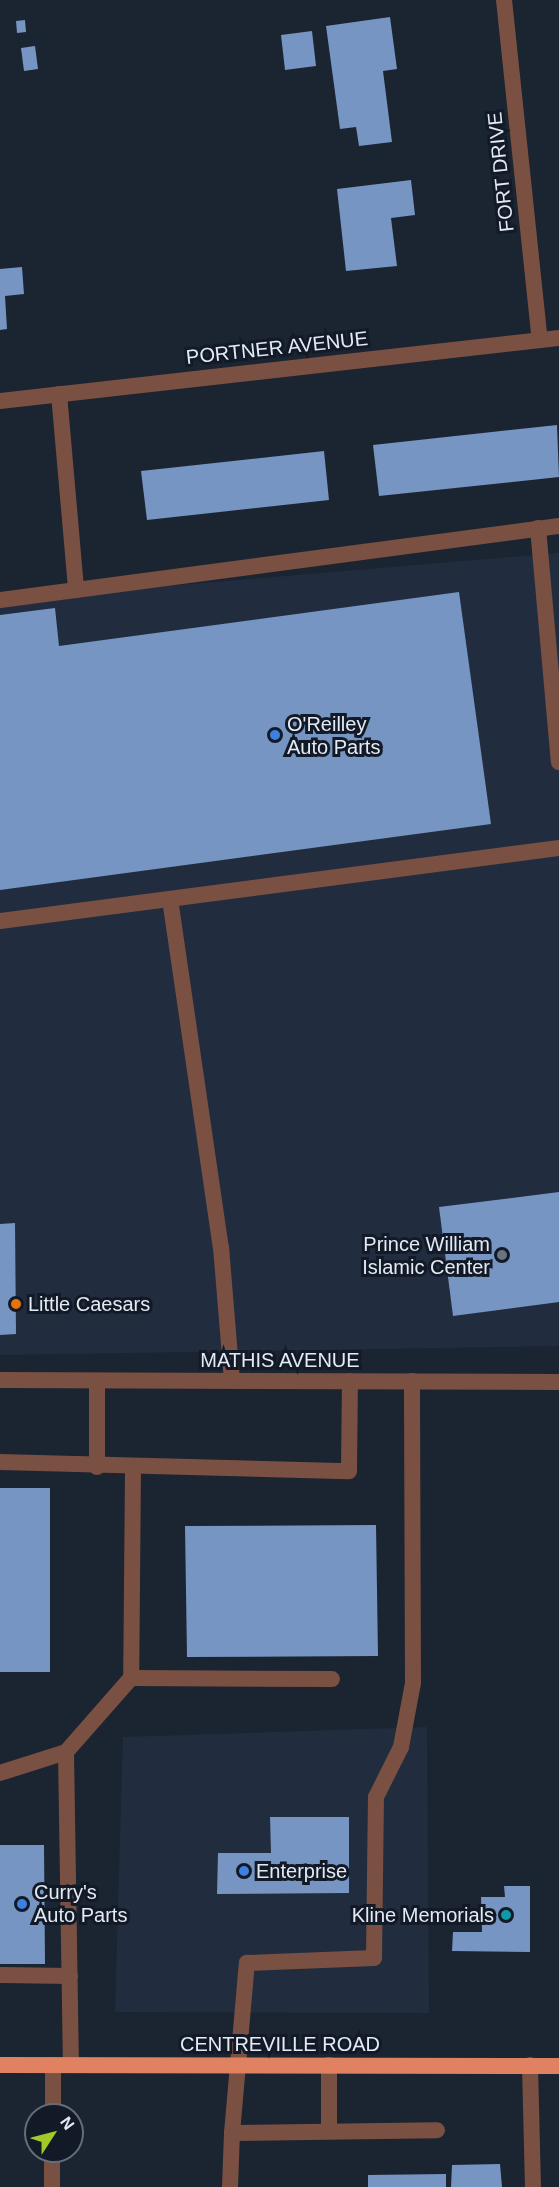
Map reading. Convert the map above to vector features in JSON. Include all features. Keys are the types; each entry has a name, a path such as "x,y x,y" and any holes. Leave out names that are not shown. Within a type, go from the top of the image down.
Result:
{"highway":[{"name":"CENTREVILLE ROAD","path":"0,2065 559,2066"}],"street":[{"name":"FORT DRIVE","path":"504,0 540,340"},
{"name":"PORTNER AVENUE","path":"0,400 559,338"},
{"path":"59,394 76,590"},
{"path":"0,600 559,526"},
{"path":"538,528 559,762"},
{"path":"0,921 559,848"},
{"path":"171,898 221,1247 232,1381"},
{"name":"MATHIS AVENUE","path":"0,1380 559,1382"},
{"path":"96,1381 97,1467"},
{"path":"0,1462 133,1468 349,1471 350,1381"},
{"path":"230,2187 232,2133 242,2065 247,1963 374,1958 376,1797 401,1747 412,1694 412,1382"},
{"path":"0,1773 66,1752 131,1678 133,1468"},
{"path":"131,1678 332,1679"},
{"path":"66,1752 71,2065"},
{"path":"0,1975 70,1976"},
{"path":"52,2103 53,2065"},
{"path":"530,2065 533,2187"},
{"path":"329,2066 329,2131"},
{"path":"232,2133 436,2130"},
{"path":"52,2163 52,2187"}],"shaded area":[{"path":"559,553 559,1346 0,1355 0,600"},
{"name":"Enterprise","path":"427,1727 429,2013 115,2012 123,1737"}],"building":[{"path":"390,17 397,69 383,71 392,142 359,146 356,127 340,129 326,26"},
{"path":"25,20 26,32 17,33 16,21"},
{"path":"312,31 316,66 285,70 281,35"},
{"path":"35,46 38,69 24,71 21,48"},
{"path":"411,180 415,215 391,218 397,266 346,271 337,189"},
{"path":"22,267 24,294 5,296 7,329 0,330 0,269"},
{"path":"557,425 559,477 379,496 373,445"},
{"path":"324,451 329,500 147,520 141,471"},
{"name":"O'Reilley Auto Parts","path":"459,592 491,824 0,890 0,615 55,608 59,646"},
{"name":"Prince William Islamic Center","path":"559,1192 559,1302 453,1316 439,1207"},
{"path":"15,1223 16,1334 0,1335 0,1224"},
{"path":"0,1488 50,1488 50,1672 0,1672"},
{"path":"376,1525 378,1656 187,1657 185,1526"},
{"path":"270,1817 349,1817 349,1893 217,1894 218,1853 271,1853"},
{"name":"Curry's Auto Parts","path":"0,1845 44,1845 45,1964 0,1964"},
{"name":"Kline Memorials","path":"504,1886 530,1886 530,1952 452,1951 453,1932 482,1932 481,1897 505,1897"},
{"path":"500,2164 502,2187 451,2187 452,2165"},
{"path":"446,2174 446,2187 368,2187 368,2175"}],"place":[{"name":"O'Reilley Auto Parts","path":"275,735"},
{"name":"Prince William Islamic Center","path":"502,1255"},
{"name":"Little Caesars","path":"16,1304"},
{"name":"Enterprise","path":"244,1871"},
{"name":"Curry's Auto Parts","path":"22,1904"},
{"name":"Kline Memorials","path":"506,1915"}]}
